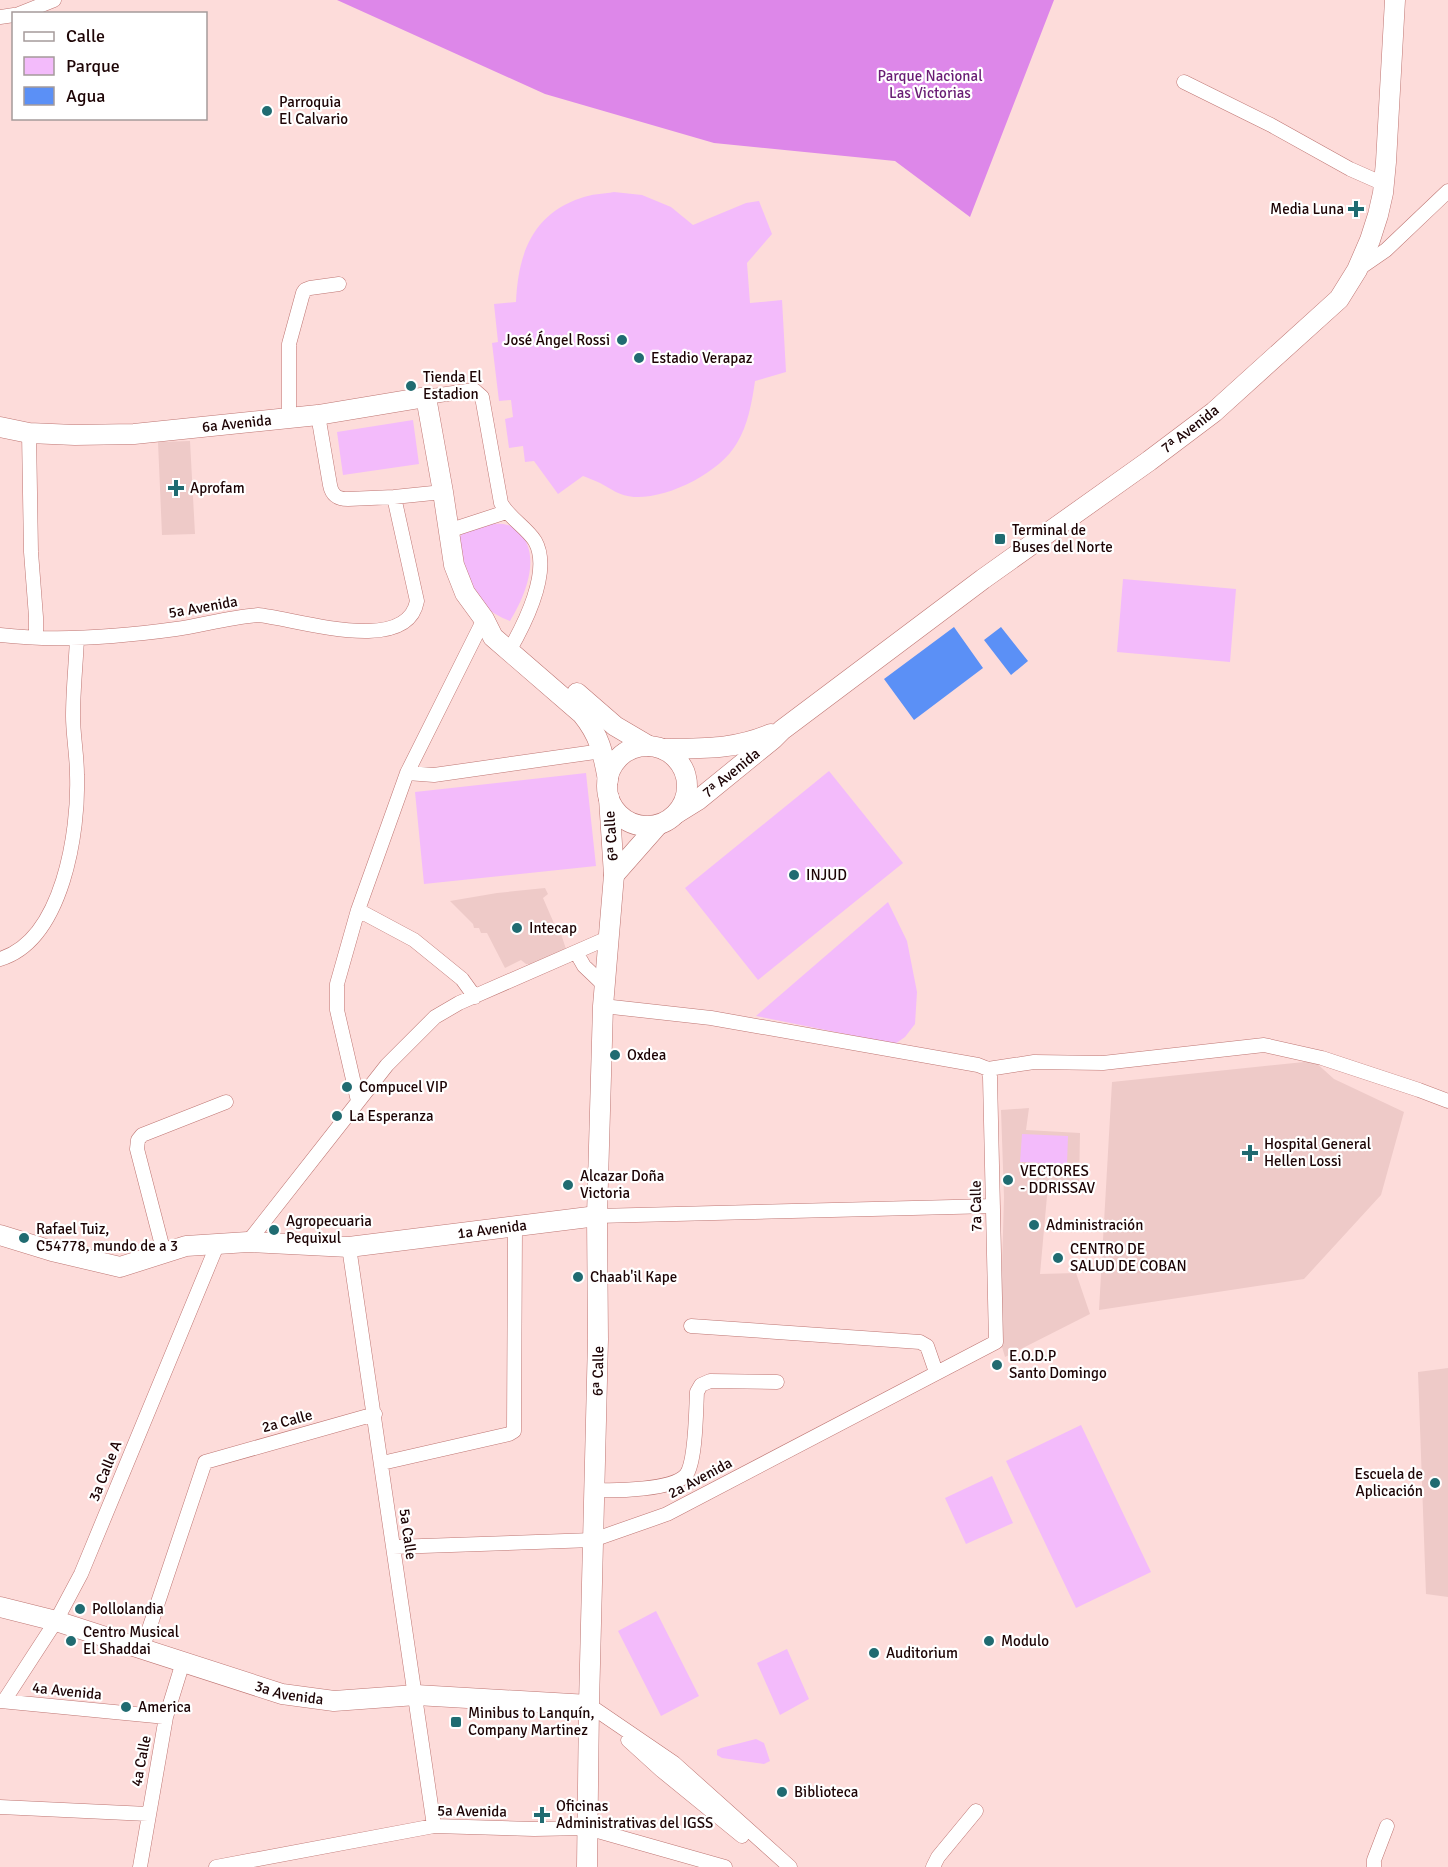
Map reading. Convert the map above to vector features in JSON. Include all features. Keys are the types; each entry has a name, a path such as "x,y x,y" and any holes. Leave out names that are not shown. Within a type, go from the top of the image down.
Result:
{"main road":[{"name":"7ª Avenida","path":"677,813 714,787 782,730 983,579 1214,412 1339,299 1357,270 1378,215 1384,184 1399,4"},
{"name":"6a Avenida","path":"0,427 29,433 134,434 318,416 426,397"},
{"path":"426,397 454,565 459,582 484,619 492,636 512,645 615,726 674,756 682,766 687,790 684,802 677,813 668,820 658,825 648,826 628,821 613,807 608,789 611,769 617,759 637,747 656,747"},
{"name":"6ª Calle","path":"512,645 582,714 595,730 602,751 608,789 614,875 604,996 597,1216 598,1339 588,1705 587,1867"},
{"name":"7ª Avenida","path":"656,747 718,748 740,745 782,730"},
{"name":"6ª Calle","path":"614,875 658,825"},
{"name":"1a Avenida","path":"0,1235 52,1251 120,1266 186,1246 248,1242 349,1247 597,1216"},
{"name":"3a Avenida","path":"0,1606 282,1694 334,1701 416,1695 588,1705"}],"street":[{"path":"24,12 54,0"},
{"path":"1184,82 1272,125 1350,169 1384,184"},
{"path":"1357,270 1393,244 1448,191"},
{"path":"289,418 289,344 303,293 309,288 339,284"},
{"name":"6a Avenida","path":"426,397 474,390 482,397 498,495 506,512"},
{"path":"318,416 331,492 335,496 341,499 443,492"},
{"path":"29,433 31,552 36,638"},
{"name":"5a Avenida","path":"0,635 77,638 177,629 246,616 273,617 352,631 386,629 409,620 416,607 417,595 394,497"},
{"path":"448,531 506,512 531,536 541,560 536,590 512,645"},
{"path":"358,1101 337,1010 337,984 358,910 406,773 484,619"},
{"path":"0,958 11,955 29,940 45,921 58,898 67,868 78,776 73,716 77,638"},
{"path":"406,773 434,775 602,751"},
{"path":"358,910 414,940 462,979 475,997"},
{"path":"248,1242 387,1065 435,1017 459,1003 610,937"},
{"path":"576,952 604,996 711,1018 978,1065 988,1070 1034,1062 1103,1063 1264,1045 1322,1058 1448,1101"},
{"name":"7a Calle","path":"988,1070 996,1342"},
{"path":"164,1253 137,1149 138,1140 142,1135 226,1102"},
{"name":"1a Avenida","path":"597,1216 993,1206"},
{"path":"382,1463 514,1431 515,1227"},
{"name":"3a Calle A","path":"2,1701 56,1622 81,1574 218,1243"},
{"name":"5a Calle","path":"349,1247 434,1826"},
{"path":"691,1326 920,1342 927,1346 936,1372"},
{"name":"2a Avenida","path":"393,1547 593,1540 667,1514 996,1342"},
{"path":"595,1490 665,1485 685,1476 692,1458 697,1392 701,1385 710,1381 777,1382"},
{"name":"2a Calle","path":"142,1650 202,1466 208,1460 375,1414"},
{"name":"4a Calle","path":"140,1867 166,1718 183,1662"},
{"name":"4a Avenida","path":"2,1701 166,1718"},
{"path":"588,1705 661,1770 781,1867"},
{"path":"588,1705 674,1763 790,1867"},
{"path":"0,1807 148,1814"},
{"path":"933,1867 938,1857 976,1810"},
{"name":"5a Avenida","path":"216,1867 434,1826 587,1828 726,1867"},
{"path":"1374,1867 1374,1860 1387,1826"},
{"path":"673,1867 676,1852"}],"shaded area":[{"name":"Aprofam","path":"190,441 195,534 162,535 158,442"},
{"name":"Intecap","path":"545,888 548,894 543,898 556,928 560,931 566,949 531,964 526,964 521,960 505,968 487,933 481,933 479,928 474,928 473,924 450,901 497,893"},
{"name":"Hospital General Hellen Lossi","path":"1314,1061 1334,1079 1404,1112 1381,1195 1304,1279 1099,1310 1112,1082"},
{"path":"1029,1108 1026,1130 1080,1133 1079,1186 1048,1185 1040,1274 1076,1273 1090,1314 1005,1357 1000,1340 1004,1197 1001,1110"},
{"name":"Escuela de Aplicación","path":"1448,1368 1448,1597 1426,1594 1418,1372"}],"green space":[{"name":"Parque Nacional Las Victorias","path":"337,0 1054,0 970,217 895,161 714,143 545,94"},
{"name":"Estadio Verapaz","path":"614,192 642,195 671,207 693,225 746,203 759,201 772,234 747,263 750,303 782,300 786,372 755,381 747,421 741,436 729,454 706,474 662,494 634,497 620,494 583,476 558,494 534,461 525,462 523,446 509,448 505,419 513,417 511,400 499,401 492,343 498,342 494,304 516,302 520,268 525,253 531,238 550,214 581,198"},
{"path":"413,420 419,464 343,475 337,432"},
{"path":"484,524 513,527 524,539 529,550 529,575 526,587 510,621 496,615 478,599 463,566 457,539 468,529"},
{"path":"1123,579 1236,589 1230,662 1117,652"},
{"name":"INJUD","path":"829,771 903,863 758,980 685,888"},
{"path":"586,773 596,866 424,884 415,792"},
{"path":"888,902 907,941 917,992 915,1024 905,1037 895,1044 756,1016"},
{"path":"1022,1134 1068,1136 1067,1164 1020,1162"},
{"path":"1081,1425 1151,1572 1076,1608 1006,1461"},
{"path":"992,1476 1013,1523 966,1544 945,1498"},
{"path":"656,1611 699,1696 661,1716 618,1631"},
{"path":"787,1649 809,1699 780,1715 757,1663"},
{"path":"756,1739 764,1743 770,1761 764,1764 722,1758 717,1755 717,1750 721,1748"}],"water":[{"path":"954,627 983,668 914,720 884,679"},
{"path":"1001,627 1028,661 1011,675 984,640"}],"place":[{"name":"Parroquia El Calvario","path":"267,111"},
{"name":"Media Luna","path":"1356,209"},
{"name":"José Ángel Rossi","path":"622,340"},
{"name":"Estadio Verapaz","path":"639,358"},
{"name":"Tienda El Estadion","path":"411,386"},
{"name":"Aprofam","path":"176,488"},
{"name":"Terminal de Buses del Norte","path":"1000,539"},
{"name":"INJUD","path":"794,875"},
{"name":"Intecap","path":"517,928"},
{"name":"Oxdea","path":"615,1055"},
{"name":"Compucel VIP","path":"347,1087"},
{"name":"La Esperanza","path":"337,1116"},
{"name":"Hospital General Hellen Lossi","path":"1250,1153"},
{"name":"VECTORES - DDRISSAV","path":"1008,1180"},
{"name":"Alcazar Doña Victoria","path":"568,1185"},
{"name":"Administración","path":"1034,1225"},
{"name":"Agropecuaria Pequixul","path":"274,1230"},
{"name":"Rafael Tuiz, C54778, mundo de a 3","path":"24,1238"},
{"name":"CENTRO DE SALUD DE COBAN","path":"1058,1258"},
{"name":"Chaab'il Kape","path":"578,1277"},
{"name":"E.O.D.P Santo Domingo","path":"997,1365"},
{"name":"Escuela de Aplicación","path":"1435,1483"},
{"name":"Pollolandia","path":"80,1609"},
{"name":"Centro Musical El Shaddai","path":"71,1641"},
{"name":"Modulo","path":"989,1641"},
{"name":"Auditorium","path":"874,1653"},
{"name":"America","path":"126,1707"},
{"name":"Minibus to Lanquín, Company Martinez","path":"456,1722"},
{"name":"Biblioteca","path":"782,1792"},
{"name":"Oficinas Administrativas del IGSS","path":"542,1815"}]}
